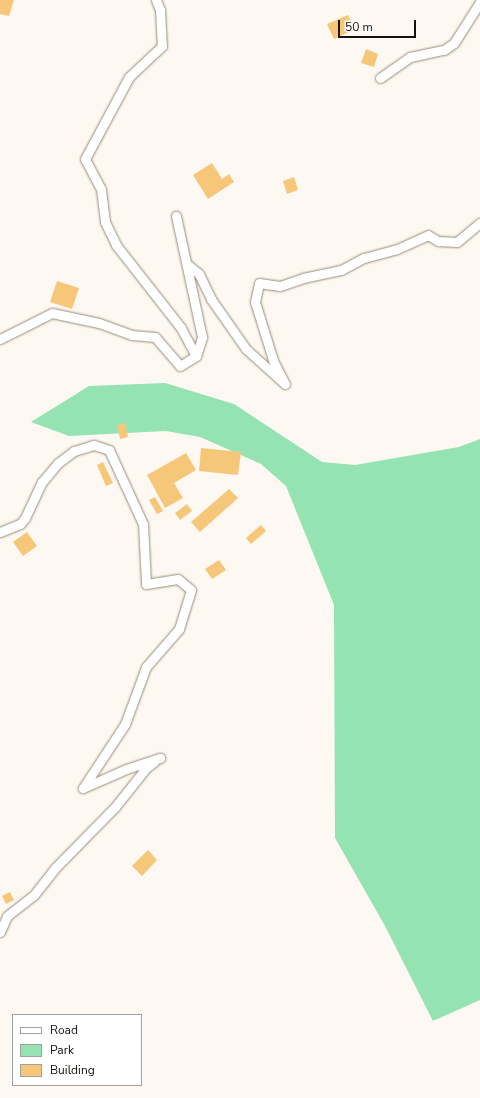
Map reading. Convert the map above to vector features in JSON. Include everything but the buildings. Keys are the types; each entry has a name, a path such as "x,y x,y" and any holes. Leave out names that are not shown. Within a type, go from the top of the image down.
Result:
{"street":[{"path":"156,0 160,10 162,46 129,77 85,159 101,189 105,222 116,245 181,328 196,356"},
{"path":"380,78 410,56 444,50 454,43 480,2"},
{"path":"0,339 52,313 99,324 132,335 155,337 180,366 196,356 202,338 188,265 176,216"},
{"path":"188,265 199,274 211,299 246,349 285,384 273,360 255,302 259,283 280,286 303,278 341,270 364,258 396,249 428,235 438,242 457,242 480,223"},
{"path":"0,532 20,524 25,518 42,482 58,463 74,451 94,445 109,450 143,524 146,584 178,579 190,590 178,629 146,667 125,724 84,788 126,768 160,758 146,768 115,807 56,868 34,895 7,916 0,932"}],"green space":[{"path":"165,383 234,404 322,462 355,465 459,447 480,439 480,1000 433,1021 385,926 335,838 334,605 286,486 261,464 200,437 166,431 69,436 31,422 89,386"}]}
